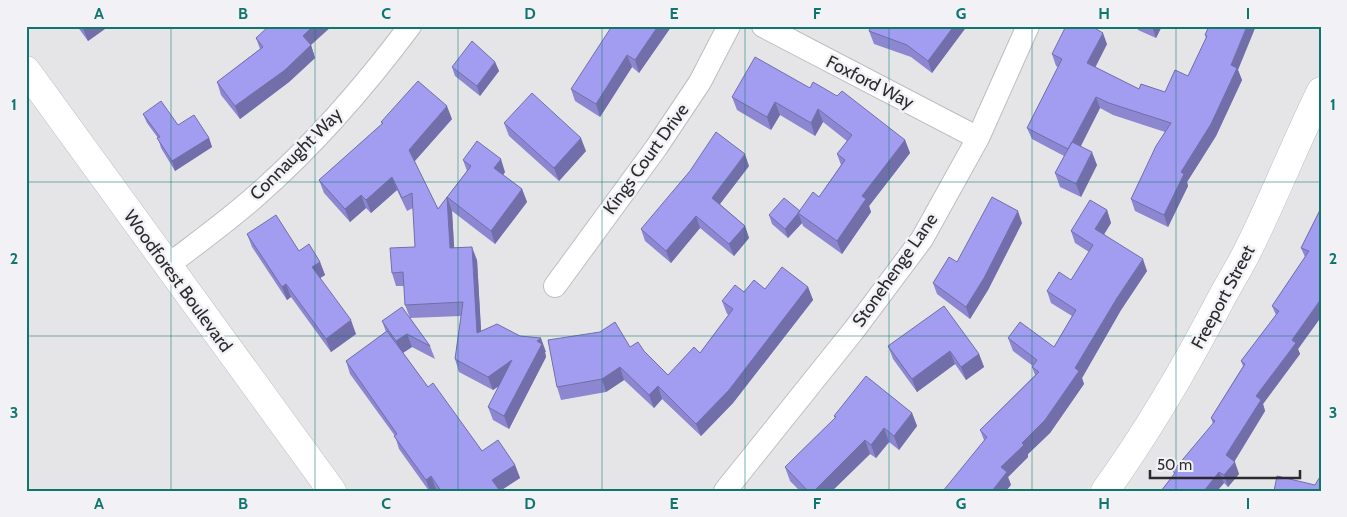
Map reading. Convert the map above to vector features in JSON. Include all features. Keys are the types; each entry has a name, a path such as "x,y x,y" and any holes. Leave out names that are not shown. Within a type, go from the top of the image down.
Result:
{"main road":[{"name":"Woodforest Boulevard","path":"26,70 332,491"},
{"name":"Freeport Street","path":"1105,491 1133,452 1148,423 1166,401 1195,352 1250,248 1321,91"}],"street":[{"name":"Connaught Way","path":"167,266 257,195 322,131 410,26"},
{"name":"Kings Court Drive","path":"555,286 656,148 700,82 729,26"},
{"name":"Foxford Way","path":"763,26 978,138"},
{"name":"Stonehenge Lane","path":"725,491 854,330 922,239 978,138 1028,26"}],"building":[{"path":"269,26 313,26 303,36 311,45 285,70 235,106 217,82 263,47 256,38"},
{"path":"612,26 658,26 635,60 627,55 596,104 571,89"},
{"path":"871,26 954,26 928,61 907,45 869,31"},
{"path":"1066,26 1091,26 1103,33 1087,63 1139,89 1141,84 1165,92 1175,70 1188,76 1207,36 1205,35 1209,26 1247,26 1231,65 1237,68 1211,124 1181,172 1184,174 1164,215 1131,199 1156,146 1171,123 1096,97 1068,149 1027,128 1062,59 1052,54"},
{"path":"472,41 495,62 477,86 452,67"},
{"path":"755,57 810,88 813,82 837,96 842,91 905,140 862,196 866,199 837,241 798,213 813,192 819,197 845,160 837,154 852,135 818,109 811,123 775,102 767,117 732,97"},
{"path":"418,81 447,106 409,150 438,209 447,197 450,248 472,247 477,333 497,324 520,336 541,338 537,341 542,344 504,416 488,407 512,360 488,377 455,359 463,302 405,305 403,272 392,273 390,248 415,247 412,193 402,198 392,177 366,200 361,195 345,209 319,180 383,123 381,122"},
{"path":"532,93 581,138 554,168 504,123"},
{"path":"161,101 178,125 194,115 209,138 172,161 157,138 160,137 143,114"},
{"path":"716,132 745,154 712,198 745,226 729,244 696,216 666,251 641,229 690,171"},
{"path":"477,141 501,159 494,168 522,189 491,231 447,197 471,166 463,160"},
{"path":"1072,142 1092,152 1076,184 1055,173"},
{"path":"992,197 1018,211 984,278 966,307 933,283 949,257 957,262"},
{"path":"784,198 800,211 785,229 769,215"},
{"path":"1090,200 1107,210 1095,229 1143,259 1075,368 1079,371 1045,420 1022,443 1024,445 1001,467 1007,472 992,491 943,491 987,437 980,430 1039,372 1032,367 1037,360 1008,338 1020,322 1054,347 1076,310 1047,291 1059,272 1071,280 1093,245 1071,231"},
{"path":"1321,208 1321,299 1292,340 1296,343 1256,396 1261,400 1226,455 1235,462 1224,475 1219,472 1204,491 1161,491 1175,473 1173,471 1215,421 1211,418 1245,364 1241,361 1279,311 1272,306 1309,251 1301,248"},
{"path":"276,215 299,251 309,244 320,262 312,267 351,320 326,339 286,284 282,287 247,234"},
{"path":"782,267 808,287 729,390 696,424 658,386 649,395 620,367 602,379 557,387 548,340 600,332 615,322 630,347 638,342 644,351 668,375 694,347 700,353 733,309 722,301 735,285 744,292 754,280 765,289"},
{"path":"944,306 979,354 961,367 950,351 912,379 888,346"},
{"path":"402,307 430,346 407,334 396,341 382,321"},
{"path":"387,331 428,387 433,383 482,451 498,440 515,465 492,480 500,491 441,491 431,476 426,480 394,436 397,434 346,361"},
{"path":"866,376 912,413 894,436 884,428 871,445 865,440 814,491 808,491 785,467 836,417 834,416"},
{"path":"1321,475 1321,491 1274,491 1277,476 1315,485"}]}
